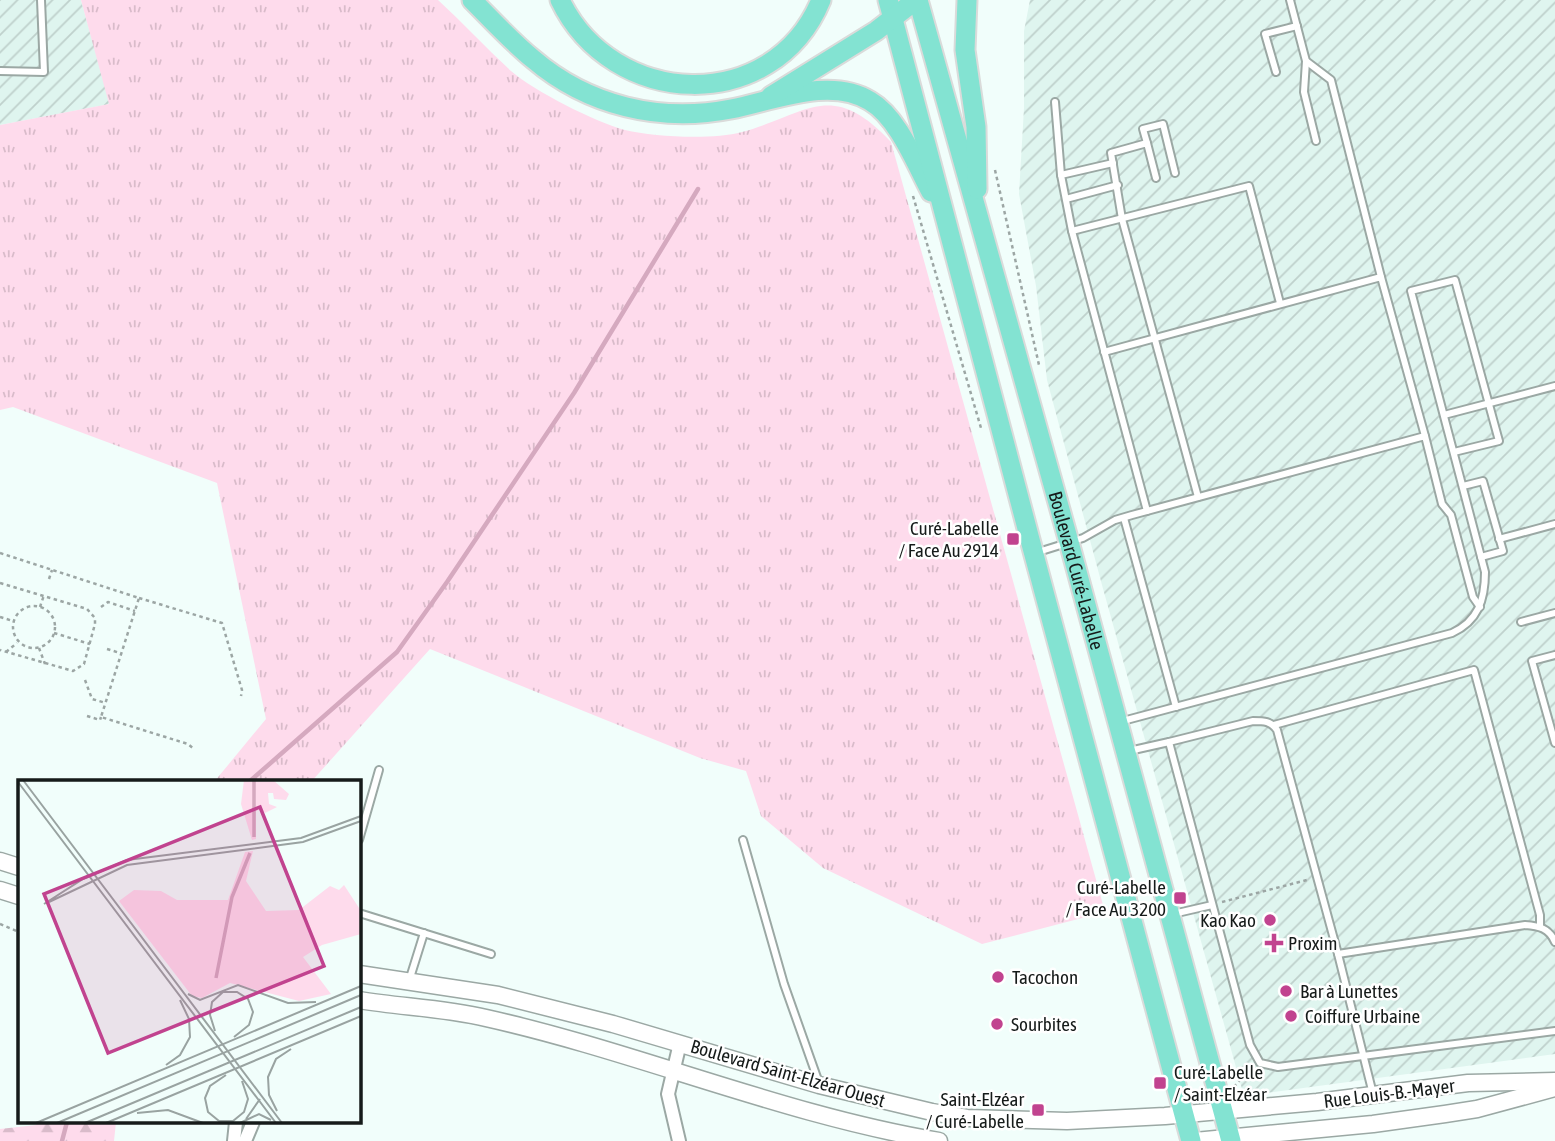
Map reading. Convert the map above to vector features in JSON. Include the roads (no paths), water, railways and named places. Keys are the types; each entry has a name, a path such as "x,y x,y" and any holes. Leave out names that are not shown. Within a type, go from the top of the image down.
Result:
{"main road":[{"path":"472,0 550,73 570,86 606,102 647,112 685,115 833,90 860,95 877,105 895,125 947,221"},
{"path":"560,0 579,32 614,63 646,78 691,85 722,82 746,75 766,65 797,38 821,0"},
{"path":"766,100 876,32 890,9 917,0"},
{"name":"Boulevard Curé-Labelle","path":"917,0 1069,542 1231,1140"},
{"path":"967,0 965,50 976,127 977,215"},
{"name":"Boulevard Curé-Labelle","path":"890,9 1033,553 1193,1141"}],"street":[{"path":"0,861 18,867"},
{"path":"0,890 18,896"},
{"name":"Boulevard Saint-Elzéar Ouest","path":"360,974 498,995 613,1024 819,1085 967,1118 1068,1121 1223,1111"},
{"name":"Boulevard Saint-Elzéar Ouest","path":"360,1000 483,1017 794,1106 939,1141"},
{"path":"679,1141 668,1094 680,1043"},
{"name":"Rue Louis-B.-Mayer","path":"1223,1111 1468,1083 1555,1081"},
{"name":"Rue Louis-B.-Mayer","path":"1231,1140 1477,1109 1555,1088"},
{"path":"245,1141 252,1124"},
{"path":"1193,1141 1231,1140"}],"lane":[{"path":"0,71 44,72 41,0"},
{"path":"1290,0 1306,61 1304,92 1316,141"},
{"path":"1276,72 1265,34 1297,26"},
{"path":"1306,61 1331,80 1442,504 1451,515 1473,597 1480,607"},
{"path":"1055,102 1061,175 1072,232 1147,511"},
{"path":"1156,178 1143,129 1163,124 1175,173"},
{"path":"1147,144 1111,153 1122,219 1198,497"},
{"path":"1061,175 1113,163"},
{"path":"1066,198 1118,185"},
{"path":"1072,232 1249,186 1280,303"},
{"path":"1104,352 1381,277"},
{"path":"1118,723 1452,633 1471,621 1480,607 1485,584 1481,557 1411,292 1455,280 1499,441 1454,452"},
{"path":"1444,415 1555,386"},
{"path":"1033,553 1069,542 1124,517 1425,436"},
{"path":"1463,486 1483,481 1503,551 1481,557"},
{"path":"1124,517 1176,707"},
{"path":"1499,539 1555,524"},
{"path":"1521,622 1555,614"},
{"path":"1555,655 1532,661 1555,743"},
{"path":"1273,725 1474,670 1540,915 1540,927"},
{"path":"1125,752 1253,721 1268,722 1277,730 1373,1094"},
{"path":"1168,742 1250,1045 1260,1063 1278,1067 1555,1031"},
{"path":"360,836 379,770"},
{"path":"743,841 784,984 819,1085"},
{"path":"1169,915 1212,905"},
{"path":"360,913 492,954"},
{"path":"1338,954 1525,925 1548,931 1555,942"},
{"path":"409,981 424,933"}],"waterway":[{"path":"251,780 397,652 574,393 698,189"},
{"path":"62,1141 66,1124"}],"place":[{"name":"Curé-Labelle / Face Au 2914","path":"1013,539"},
{"name":"Curé-Labelle / Face Au 3200","path":"1180,898"},
{"name":"Kao Kao","path":"1270,920"},
{"name":"Proxim","path":"1274,943"},
{"name":"Tacochon","path":"998,977"},
{"name":"Bar à Lunettes","path":"1286,991"},
{"name":"Coiffure Urbaine","path":"1291,1016"},
{"name":"Sourbites","path":"997,1024"},
{"name":"Curé-Labelle / Saint-Elzéar","path":"1160,1083"},
{"name":"Saint-Elzéar / Curé-Labelle","path":"1038,1110"}]}
